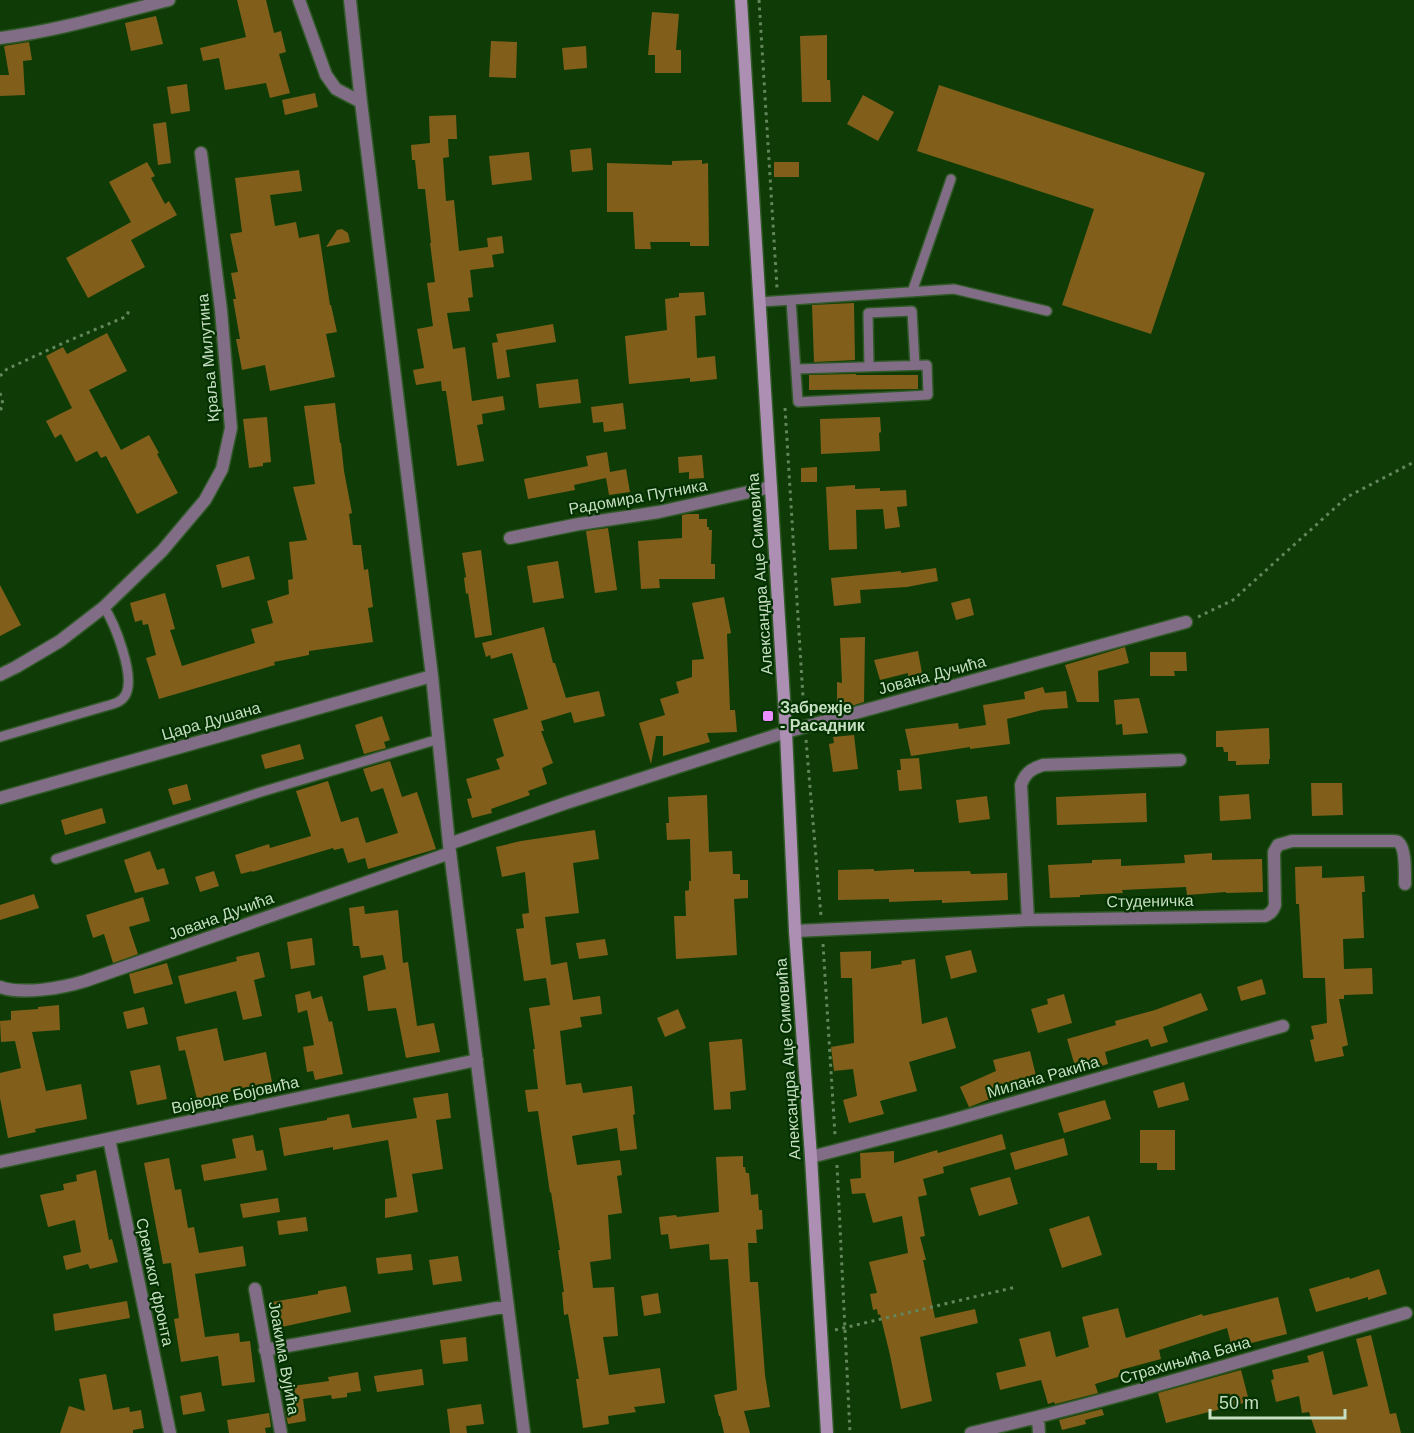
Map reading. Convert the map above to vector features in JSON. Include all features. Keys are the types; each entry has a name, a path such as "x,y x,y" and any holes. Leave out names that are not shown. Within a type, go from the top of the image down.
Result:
{"street":[{"path":"0,38 48,30 169,0"},
{"path":"299,0 326,75 336,89 361,102"},
{"path":"350,0 432,676 450,849 524,1433"},
{"name":"Александра Аце Симовића","path":"741,0 786,732 795,931 827,1433"},
{"name":"Краља Милутина","path":"0,675 60,641 104,607 162,551 205,500 222,469 231,428 220,310 201,153"},
{"name":"Радомира Путника","path":"510,538 579,524 659,512 771,487"},
{"name":"Јована Дучића","path":"0,987 6,990 43,990 85,981 450,849 566,803 786,732 1186,622"},
{"name":"Цара Душана","path":"0,798 432,676"},
{"path":"1028,920 1021,785 1024,777 1032,769 1043,765 1180,760"},
{"name":"Студеничка","path":"795,931 1028,920 1265,916 1274,910 1275,905 1274,852 1278,845 1292,841 1398,842 1404,852 1405,884"},
{"name":"Милана Ракића","path":"811,1157 1283,1026"},
{"name":"Војводе Бојовића","path":"0,1162 477,1060"},
{"name":"Сремског фронта","path":"109,1138 170,1433"},
{"name":"Јоакима Вујића","path":"255,1289 281,1433"},
{"path":"265,1350 508,1306"},
{"name":"Страхињића Бана","path":"971,1433 1038,1418 1406,1313"},
{"path":"1038,1418 1039,1433"}],"lane":[{"path":"912,292 951,179"},
{"path":"760,302 954,289 1047,311"},
{"path":"791,300 798,402 928,395 927,365 796,369"},
{"path":"869,366 868,313 912,311 915,365"},
{"path":"0,737 118,702 125,695 129,683 124,659 117,633 104,607"},
{"path":"56,859 261,792 439,739"}],"path":[{"path":"0,376 7,369 68,340 125,317 129,308"},
{"path":"0,393 3,404 0,411"},
{"path":"1186,622 1233,600 1347,497 1414,462"},
{"path":"822,1333 1016,1287"}],"building":[{"path":"237,0 266,0 274,33 281,31 286,52 279,54 290,93 270,98 266,83 225,90 219,58 203,61 200,48 246,37"},
{"path":"652,12 679,14 676,50 681,50 681,73 655,73 655,55 648,55"},
{"path":"156,16 163,44 131,51 125,23"},
{"path":"827,35 827,80 830,80 831,102 802,102 800,36"},
{"path":"491,41 517,42 516,78 489,77"},
{"path":"29,42 32,60 23,61 25,95 0,96 0,75 9,75 4,46"},
{"path":"586,46 587,68 564,70 562,48"},
{"path":"187,84 190,111 171,114 167,87"},
{"path":"939,85 1205,173 1151,334 1062,305 1094,209 917,151"},
{"path":"315,93 318,107 285,115 282,100"},
{"path":"863,95 894,112 878,141 847,124"},
{"path":"456,115 457,139 448,139 449,157 443,158 446,201 454,200 459,251 488,247 487,238 502,236 504,253 492,255 494,267 470,270 473,297 468,298 470,311 447,313 453,349 465,347 472,401 503,396 505,410 482,414 483,424 477,425 484,461 457,466 446,391 442,391 441,381 416,385 413,370 424,368 417,329 433,326 427,283 435,282 425,189 418,189 411,145 430,143 429,116"},
{"path":"166,122 171,163 158,165 153,124"},
{"path":"591,148 593,170 572,172 570,150"},
{"path":"529,152 532,180 492,185 489,156"},
{"path":"702,160 702,164 708,163 709,246 690,246 690,242 650,242 651,249 635,249 633,212 607,212 607,163 672,165 672,161"},
{"path":"147,162 155,176 151,178 165,204 169,201 177,215 131,240 145,267 88,298 66,258 131,222 109,182"},
{"path":"774,162 799,162 799,177 774,177"},
{"path":"299,170 302,191 270,195 275,226 296,222 299,238 319,234 330,305 337,332 326,334 335,377 270,391 265,365 242,370 236,339 240,339 231,273 238,272 230,234 242,232 235,178"},
{"path":"342,229 348,233 350,242 326,247 337,230"},
{"path":"704,292 706,315 695,316 697,358 715,356 717,379 690,382 690,378 629,384 625,336 667,330 665,299 679,297 679,293"},
{"path":"854,303 855,360 814,362 812,305"},
{"path":"553,324 556,342 506,350 510,377 497,379 492,343 498,342 496,334"},
{"path":"107,333 127,371 89,390 121,450 149,435 178,493 137,514 106,456 101,458 97,451 76,462 61,434 55,438 46,421 72,408 46,356 63,347 67,354"},
{"path":"809,375 918,375 918,389 809,390"},
{"path":"578,379 581,403 539,408 536,384"},
{"path":"335,403 352,513 349,514 353,545 361,545 364,570 368,569 373,607 368,608 373,642 309,651 309,655 274,662 275,665 159,699 146,658 156,655 148,624 143,625 142,620 135,622 130,603 165,593 175,629 170,630 182,666 255,643 251,629 273,623 267,601 289,594 288,580 293,579 289,542 307,540 293,487 315,484 304,406"},
{"path":"623,403 626,429 604,432 603,422 593,423 591,407"},
{"path":"267,417 271,462 249,468 243,419"},
{"path":"880,417 880,451 821,454 820,419"},
{"path":"607,452 610,472 626,469 630,492 609,495 606,478 574,485 575,490 528,499 524,479 588,466 586,456"},
{"path":"702,455 704,478 689,479 689,472 679,473 678,457"},
{"path":"817,467 817,482 801,482 801,468"},
{"path":"855,485 855,489 906,490 907,506 897,507 900,527 885,529 883,509 856,510 857,549 829,550 826,487"},
{"path":"699,514 699,519 707,519 707,527 712,530 711,564 715,564 715,579 659,579 660,588 641,589 638,541 682,538 682,515"},
{"path":"608,528 617,590 595,593 586,531"},
{"path":"481,550 492,635 475,638 468,593 466,594 462,553"},
{"path":"249,556 255,579 222,588 216,565"},
{"path":"558,561 564,598 533,603 527,566"},
{"path":"936,568 938,581 907,587 860,590 861,603 834,606 831,578"},
{"path":"0,585 21,625 0,636"},
{"path":"724,597 731,633 727,634 730,710 735,710 737,732 707,733 710,742 663,756 663,736 656,736 651,764 639,723 665,715 660,699 679,693 676,682 692,677 692,660 704,659 692,603"},
{"path":"970,598 974,615 956,620 951,603"},
{"path":"544,627 553,663 555,663 566,698 599,691 605,716 574,723 571,712 541,721 544,731 541,731 553,763 542,768 547,784 528,791 530,795 491,809 492,813 472,818 467,799 472,798 466,779 500,769 496,759 504,756 493,719 528,709 512,653 491,659 490,655 486,657 482,643"},
{"path":"865,637 864,702 848,707 837,707 837,682 842,683 840,638"},
{"path":"1125,647 1129,663 1098,671 1099,702 1077,702 1065,665"},
{"path":"918,651 922,673 908,676 908,673 880,680 874,660"},
{"path":"1150,652 1186,652 1187,671 1174,671 1175,676 1150,676"},
{"path":"1043,687 1045,693 1066,691 1068,708 1042,710 1007,719 1010,744 970,749 970,747 911,756 905,729 958,723 959,729 986,725 983,705 1025,699 1024,692"},
{"path":"1139,698 1148,733 1123,735 1122,724 1116,725 1114,700"},
{"path":"382,716 390,740 384,742 386,748 364,754 355,725"},
{"path":"1269,728 1269,764 1236,765 1236,761 1228,761 1228,752 1224,752 1223,747 1216,747 1216,731"},
{"path":"854,735 858,769 833,772 829,744 834,743 833,737"},
{"path":"300,744 304,759 265,769 261,755"},
{"path":"919,758 922,789 899,791 897,770 901,770 900,759"},
{"path":"390,761 402,797 417,792 436,849 368,869 365,858 348,863 343,848 334,850 333,848 241,874 235,855 269,844 270,848 311,836 296,791 328,781 341,822 358,817 366,843 398,833 383,788 371,792 363,769"},
{"path":"1311,783 1342,783 1343,815 1312,816"},
{"path":"187,784 191,800 173,805 168,789"},
{"path":"1146,793 1147,822 1057,825 1056,797"},
{"path":"1249,794 1251,819 1220,821 1219,796"},
{"path":"707,795 709,852 732,851 733,874 740,874 740,880 748,880 748,898 734,899 737,955 676,959 674,916 686,916 685,891 689,890 689,881 691,881 690,839 667,840 668,797"},
{"path":"987,796 990,819 959,823 956,800"},
{"path":"102,808 106,823 65,835 61,820"},
{"path":"595,830 599,859 573,863 579,913 545,917 551,965 567,962 573,1000 600,996 602,1014 580,1017 582,1027 560,1031 566,1085 581,1083 583,1093 632,1086 637,1149 620,1151 617,1128 572,1136 577,1165 620,1160 622,1175 617,1176 622,1213 608,1215 611,1259 590,1262 593,1288 614,1287 618,1336 603,1337 609,1375 660,1368 665,1403 634,1407 636,1412 608,1416 609,1424 583,1428 576,1379 579,1379 568,1314 564,1315 562,1292 564,1292 558,1250 560,1250 538,1111 528,1112 525,1090 538,1089 529,1008 550,1005 546,978 524,981 516,929 524,928 522,914 529,913 525,872 502,877 496,847"},
{"path":"150,851 157,870 164,868 169,884 135,893 124,860"},
{"path":"1212,853 1212,860 1262,859 1263,892 1187,895 1186,887 1122,890 1123,893 1050,898 1048,865 1121,859 1121,866 1185,863 1184,855"},
{"path":"1322,866 1322,878 1364,876 1365,892 1362,892 1364,938 1343,939 1344,969 1372,968 1373,994 1344,995 1344,999 1339,999 1348,1045 1342,1047 1344,1056 1315,1062 1310,1040 1314,1039 1311,1026 1327,1023 1325,978 1303,978 1295,867"},
{"path":"874,869 874,871 914,869 914,872 970,871 971,874 1007,873 1008,900 942,903 942,900 889,902 889,899 838,900 838,870"},
{"path":"214,871 219,886 200,892 195,877"},
{"path":"34,894 39,908 0,920 0,905"},
{"path":"143,897 150,921 129,927 138,954 113,963 104,934 93,938 86,915"},
{"path":"364,906 365,914 398,910 403,963 408,962 417,1026 434,1023 440,1052 406,1058 396,1008 368,1011 363,976 386,969 383,955 361,958 359,946 353,946 349,908"},
{"path":"312,938 315,965 291,969 287,942"},
{"path":"605,939 608,955 579,959 576,943"},
{"path":"971,950 977,972 951,979 945,956"},
{"path":"871,951 871,969 902,964 901,961 915,959 922,1024 947,1017 956,1048 909,1062 917,1091 880,1101 884,1114 849,1123 843,1100 857,1096 853,1069 834,1071 831,1047 854,1043 852,978 841,978 840,952"},
{"path":"259,952 265,977 254,980 262,1016 243,1020 236,991 185,1004 178,976 237,961 236,957"},
{"path":"167,963 173,984 134,994 129,974"},
{"path":"1262,979 1266,994 1241,1001 1237,987"},
{"path":"310,991 312,999 322,996 329,1022 332,1021 343,1074 315,1080 313,1071 307,1072 303,1047 314,1045 307,1010 298,1013 295,995"},
{"path":"1201,993 1208,1010 1163,1027 1168,1042 1151,1047 1148,1039 1105,1052 1108,1064 1077,1073 1067,1039 1116,1025 1115,1021 1155,1010"},
{"path":"1064,994 1072,1023 1038,1033 1031,1009 1048,1004 1047,999"},
{"path":"59,1005 60,1030 32,1032 46,1091 81,1084 87,1119 35,1129 36,1132 8,1138 0,1098 0,1073 21,1068 15,1041 1,1042 0,1021 11,1020 11,1011"},
{"path":"144,1007 148,1024 127,1029 123,1012"},
{"path":"678,1009 686,1028 665,1037 657,1018"},
{"path":"217,1028 224,1061 266,1052 272,1082 197,1099 185,1050 179,1051 176,1037"},
{"path":"742,1039 746,1090 730,1092 731,1109 714,1110 709,1042"},
{"path":"1030,1051 1037,1080 987,1093 990,1099 969,1107 960,1087 996,1071 993,1060"},
{"path":"160,1065 167,1099 137,1105 130,1071"},
{"path":"1184,1082 1189,1100 1158,1108 1153,1091"},
{"path":"448,1093 451,1118 436,1120 443,1169 412,1174 418,1212 385,1218 385,1199 397,1197 388,1140 284,1156 279,1128 349,1114 352,1128 417,1118 413,1098"},
{"path":"1105,1100 1111,1119 1064,1133 1058,1113"},
{"path":"1140,1130 1175,1130 1175,1170 1157,1170 1157,1163 1140,1163"},
{"path":"1002,1134 1006,1149 943,1167 944,1173 923,1179 927,1195 918,1197 925,1236 920,1237 935,1318 975,1309 978,1323 920,1337 932,1401 901,1409 880,1314 878,1315 877,1309 873,1310 870,1294 877,1293 869,1262 908,1253 902,1216 873,1223 865,1193 852,1194 850,1179 861,1178 860,1153 894,1151 894,1163"},
{"path":"253,1135 256,1151 263,1150 267,1170 204,1181 201,1165 236,1158 232,1139"},
{"path":"1064,1138 1068,1155 1015,1170 1010,1153"},
{"path":"743,1156 743,1167 746,1173 749,1173 751,1195 758,1194 759,1210 762,1210 763,1229 756,1230 757,1243 748,1243 750,1282 758,1282 765,1375 770,1407 744,1411 750,1433 724,1433 714,1395 737,1390 728,1259 710,1260 709,1244 670,1249 668,1234 661,1235 659,1217 719,1212 716,1157"},
{"path":"169,1158 175,1190 181,1189 188,1228 194,1227 199,1253 243,1246 246,1266 195,1274 205,1337 239,1333 240,1342 250,1341 255,1382 222,1386 218,1356 181,1362 174,1319 179,1318 171,1263 163,1264 144,1163"},
{"path":"96,1170 109,1240 112,1239 118,1262 90,1269 88,1264 66,1270 63,1256 81,1252 75,1220 48,1227 40,1195 64,1190 63,1184 77,1181 76,1175"},
{"path":"1010,1177 1018,1204 979,1216 970,1188"},
{"path":"278,1198 280,1212 243,1218 240,1204"},
{"path":"1089,1216 1102,1255 1062,1268 1049,1229"},
{"path":"306,1217 308,1231 279,1235 277,1221"},
{"path":"411,1254 413,1270 378,1274 376,1258"},
{"path":"458,1256 462,1281 433,1285 429,1260"},
{"path":"1379,1269 1387,1294 1316,1312 1309,1289"},
{"path":"346,1286 351,1312 277,1328 272,1302 318,1294 318,1291"},
{"path":"658,1293 661,1313 644,1316 641,1296"},
{"path":"1278,1297 1287,1334 1232,1348 1227,1328 1159,1350 1161,1359 1120,1370 1121,1376 1095,1384 1098,1393 1055,1404 1054,1402 1048,1404 1041,1380 1000,1390 996,1373 1026,1366 1019,1339 1050,1331 1056,1357 1089,1347 1082,1317 1118,1308 1126,1338 1202,1314 1203,1316"},
{"path":"127,1301 130,1318 55,1331 53,1314"},
{"path":"1371,1335 1390,1414 1396,1413 1401,1433 1316,1433 1309,1412 1302,1413 1299,1396 1276,1402 1271,1380 1274,1379 1272,1370 1309,1362 1307,1356 1323,1351 1333,1395 1368,1386 1356,1339"},
{"path":"466,1337 468,1361 443,1364 440,1340"},
{"path":"422,1369 424,1385 377,1392 374,1376"},
{"path":"1241,1370 1248,1397 1242,1398 1244,1403 1166,1423 1158,1393"},
{"path":"358,1372 361,1391 347,1393 347,1397 332,1399 331,1395 303,1399 306,1421 288,1424 285,1410 289,1409 285,1387 329,1381 328,1377"},
{"path":"106,1374 113,1410 129,1407 130,1412 141,1410 144,1428 133,1430 133,1433 60,1433 69,1406 85,1411 79,1379"},
{"path":"201,1392 205,1411 183,1415 180,1396"},
{"path":"481,1404 484,1424 466,1426 467,1433 450,1433 447,1409"},
{"path":"1102,1409 1104,1415 1085,1420 1086,1424 1062,1430 1059,1420"},
{"path":"269,1413 271,1427 265,1428 266,1433 229,1433 227,1420"}],"place":[{"name":"Забрежје - Расадник","path":"768,716"}]}
